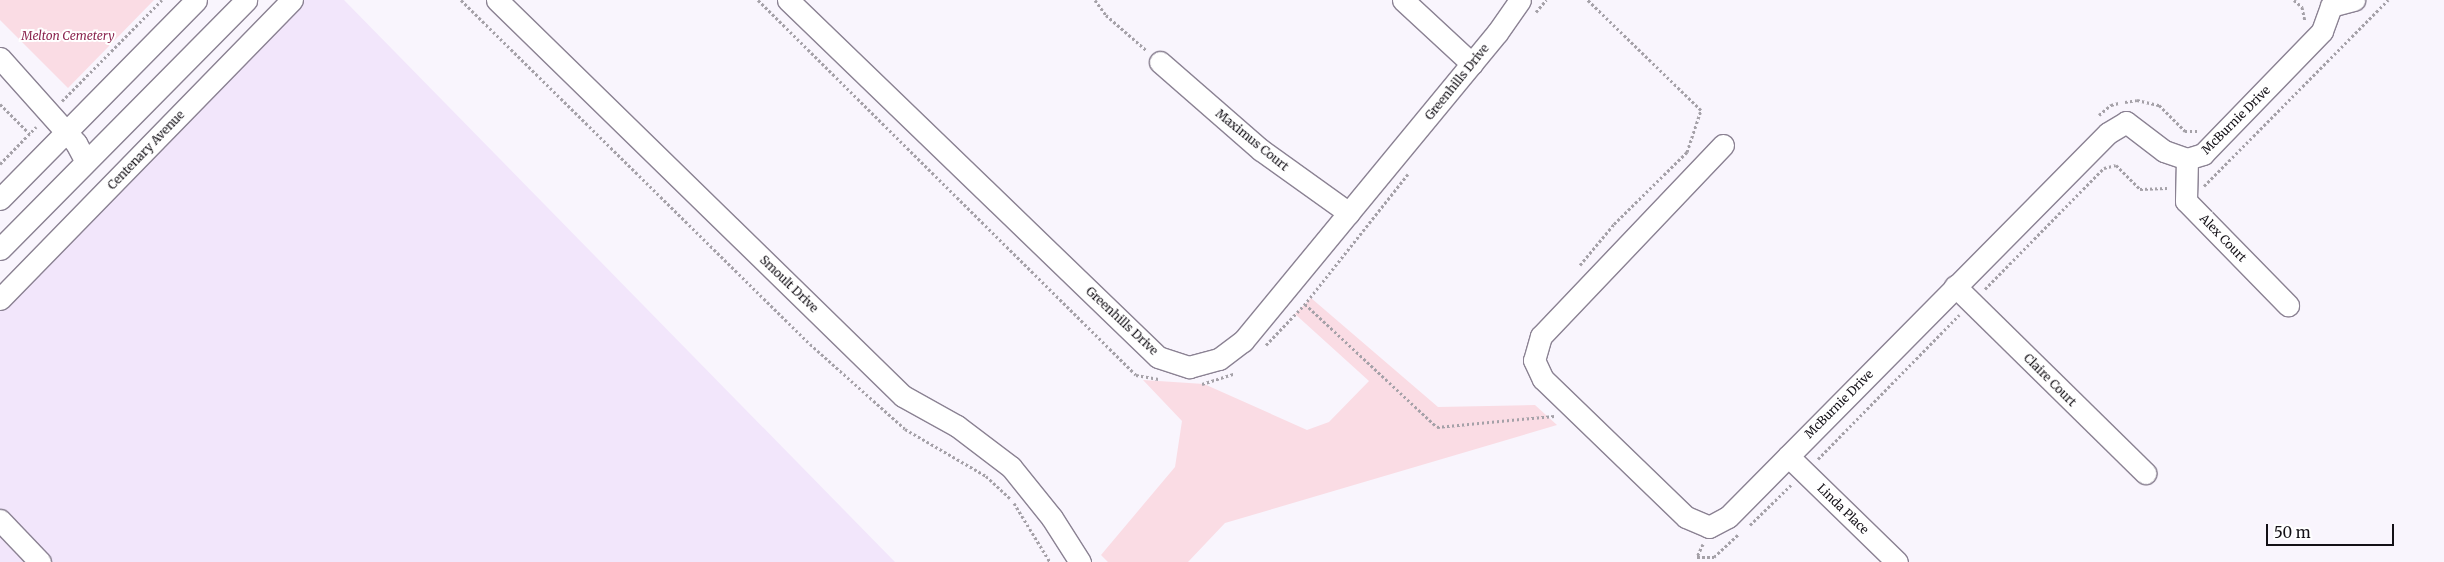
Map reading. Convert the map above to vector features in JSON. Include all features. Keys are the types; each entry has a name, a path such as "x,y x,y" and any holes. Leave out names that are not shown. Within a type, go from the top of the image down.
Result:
{"street":[{"path":"0,198 196,0"},
{"path":"0,249 246,0"},
{"name":"Centenary Avenue","path":"0,299 292,0"},
{"name":"Smoult Drive","path":"498,0 903,396 956,426 1012,467 1052,518 1080,562"},
{"name":"Greenhills Drive","path":"788,0 1158,356 1189,367 1219,359 1243,341 1472,64 1520,0"},
{"path":"1402,0 1472,64"},
{"name":"McBurnie Drive","path":"1710,527 1728,517 2108,133 2126,122 2164,151 2187,159 2203,154 2322,31 2327,3 2354,0"},
{"path":"0,58 66,132 86,162"},
{"name":"Maximus Court","path":"1160,62 1261,150 1349,213"},
{"path":"1710,527 1686,517 1543,379 1534,360 1541,336 1723,145"},
{"name":"Alex Court","path":"2187,159 2186,201 2288,305"},
{"name":"Claire Court","path":"1956,286 2145,474"},
{"name":"Linda Place","path":"1788,456 1897,562"},
{"path":"0,520 40,562"}],"path":[{"path":"0,164 162,0"},
{"path":"461,0 818,351 905,429 986,476 1013,501 1050,562"},
{"path":"1534,15 1546,0"},
{"path":"1577,269 1614,224 1686,152 1701,110 1588,0"},
{"path":"2294,0 2302,8 2305,23"},
{"path":"1710,527 1697,557 1714,557 1804,472 2104,168 2116,165 2140,188 2172,187 2197,194 2388,0"},
{"path":"2092,120 2111,104 2137,100 2159,105 2185,131 2201,130"},
{"path":"0,104 30,134"},
{"path":"1409,172 1305,304 1437,427 1561,415 1571,406"}],"shaded area":[{"path":"283,0 344,0 895,562 0,562 0,289"}],"green space":[{"name":"Melton Cemetery","path":"0,0 154,0 68,88 0,20"},
{"path":"1311,298 1438,407 1535,405 1557,425 1225,523 1188,562 1108,562 1101,555 1175,467 1182,421 1143,380 1204,384 1307,430 1329,422 1369,381 1295,314"}]}
